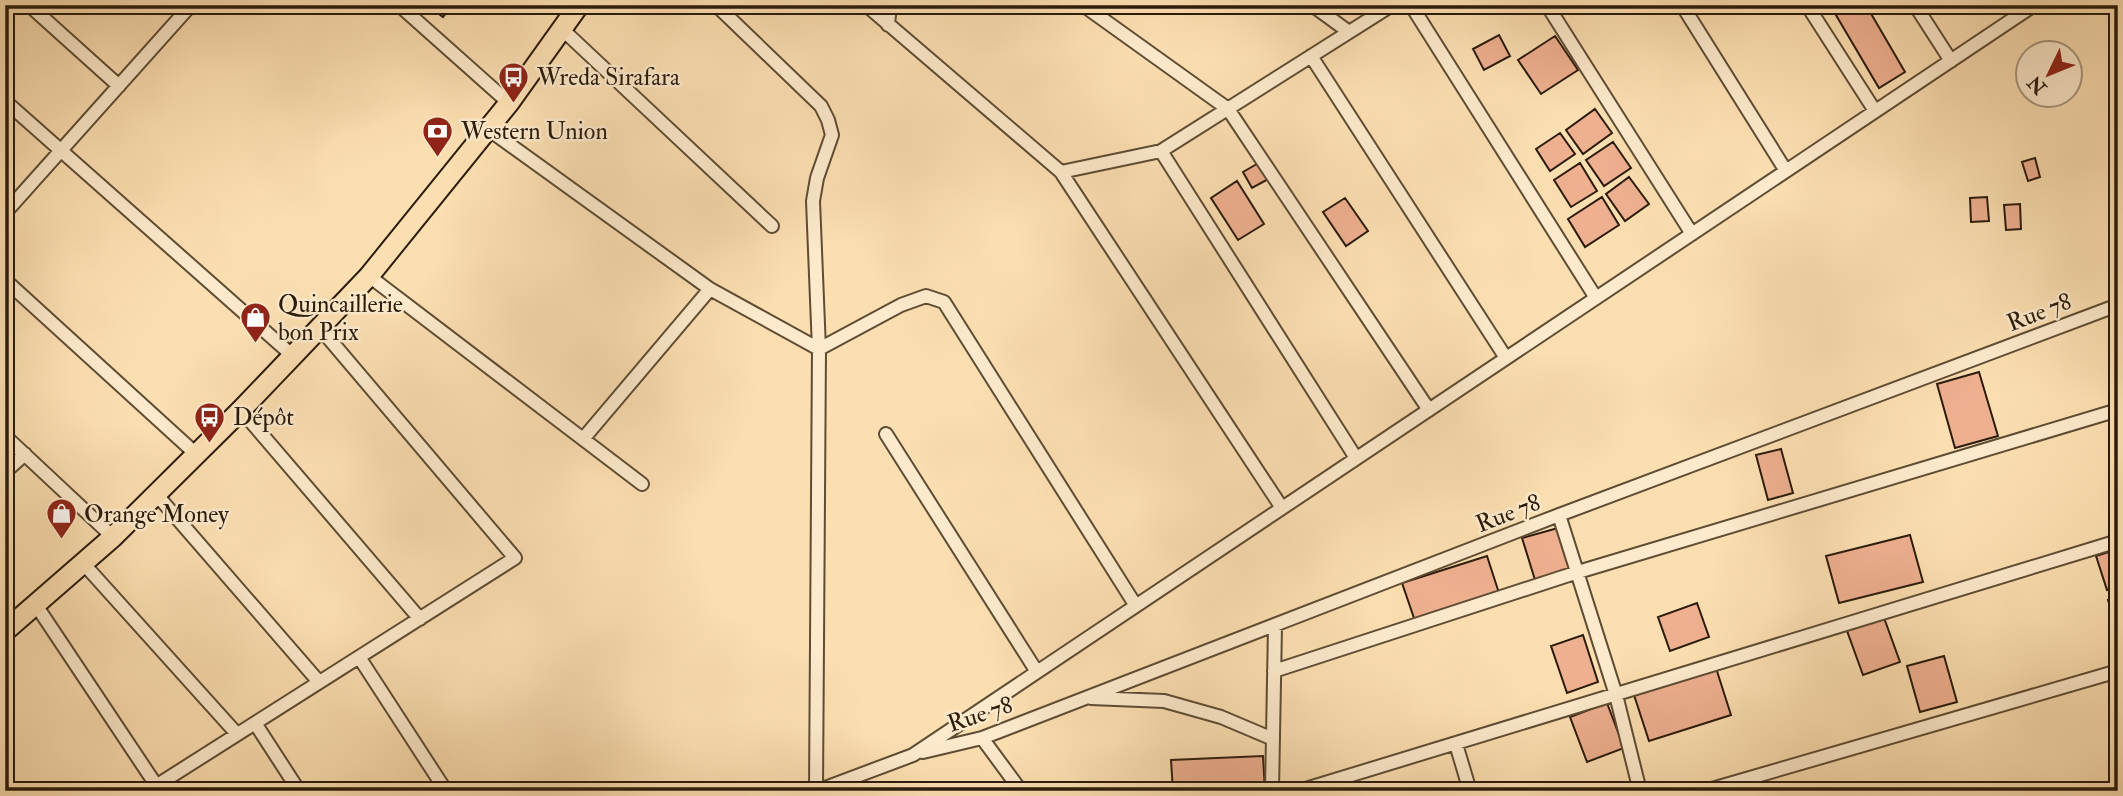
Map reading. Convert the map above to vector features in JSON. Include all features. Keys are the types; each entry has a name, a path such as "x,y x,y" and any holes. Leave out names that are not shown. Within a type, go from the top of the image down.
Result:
{"main road":[{"path":"5,631 113,537 369,276 509,103 579,5"}],"street":[{"path":"29,5 120,86"},
{"path":"5,213 191,5"},
{"path":"400,5 509,103"},
{"path":"716,5 821,106 832,135 817,178 813,201 819,349 816,791 913,755 1951,61 2026,7"},
{"path":"866,5 1061,172 1282,508"},
{"path":"888,25 890,5"},
{"path":"1083,5 1228,109 1429,410"},
{"path":"1312,5 1349,32"},
{"path":"1061,172 1161,151 1392,5"},
{"path":"1411,5 1596,298"},
{"path":"1548,5 1692,234"},
{"path":"1682,5 1786,171"},
{"path":"1807,5 1875,111"},
{"path":"1915,5 1951,61"},
{"path":"562,29 772,226"},
{"path":"1311,56 1506,358"},
{"path":"5,101 293,356"},
{"path":"488,129 710,289 819,349"},
{"path":"1161,151 1356,458"},
{"path":"369,276 642,484"},
{"path":"5,280 196,454"},
{"path":"583,439 710,289"},
{"path":"819,349 901,305 926,296 944,302 1136,606"},
{"name":"Rue 78","path":"913,755 982,738 1559,515 2118,305"},
{"path":"36,605 152,788 515,558 320,328"},
{"path":"240,410 419,619"},
{"path":"1274,671 1578,572 2118,410"},
{"path":"886,434 1037,672"},
{"path":"5,436 113,537"},
{"path":"5,472 25,454"},
{"path":"156,494 319,682"},
{"path":"1559,515 1616,695 1640,791"},
{"path":"1299,791 2118,541"},
{"path":"83,564 237,734"},
{"path":"1272,791 1275,626"},
{"path":"359,657 446,791"},
{"path":"1705,791 2118,671"},
{"path":"1086,698 1164,701 1221,717 1273,738"},
{"path":"255,723 299,791"},
{"path":"982,738 1021,791"},
{"path":"1456,744 1470,791"}],"building":[{"path":"427,5 452,5 443,17"},
{"path":"1830,5 1866,5 1905,72 1879,88"},
{"path":"1499,35 1510,56 1484,70 1473,49"},
{"path":"1555,36 1578,70 1541,94 1518,60"},
{"path":"1595,109 1612,133 1583,154 1566,130"},
{"path":"1560,133 1575,154 1550,171 1536,149"},
{"path":"1613,142 1631,168 1604,186 1586,160"},
{"path":"2035,158 2040,177 2028,181 2022,162"},
{"path":"1262,161 1272,177 1252,188 1243,172"},
{"path":"1580,163 1597,191 1571,207 1554,180"},
{"path":"1629,177 1649,204 1625,221 1606,194"},
{"path":"1237,181 1264,224 1238,240 1211,198"},
{"path":"1602,197 1619,225 1585,247 1568,219"},
{"path":"1987,197 1989,221 1971,222 1970,198"},
{"path":"1345,198 1368,231 1346,246 1323,212"},
{"path":"2020,204 2021,229 2006,230 2004,205"},
{"path":"1979,372 1998,436 1955,448 1937,384"},
{"path":"1781,449 1793,493 1768,500 1756,455"},
{"path":"1558,528 1570,570 1535,580 1522,538"},
{"path":"1910,535 1923,582 1839,603 1826,556"},
{"path":"2118,549 2118,587 2107,590 2096,556"},
{"path":"1487,556 1499,593 1415,621 1402,583"},
{"path":"2118,597 2118,633 2108,600"},
{"path":"1697,603 1709,637 1670,651 1658,617"},
{"path":"1883,615 1900,662 1863,675 1846,628"},
{"path":"1583,635 1598,682 1567,693 1551,646"},
{"path":"1944,656 1957,702 1920,712 1907,666"},
{"path":"1716,668 1731,715 1649,741 1634,695"},
{"path":"1607,703 1624,748 1587,762 1570,717"},
{"path":"1263,756 1265,791 1173,791 1171,760"}],"place":[{"name":"Wreda Sirafara","path":"514,104"},
{"name":"Western Union","path":"438,158"},
{"name":"Quincaillerie bon Prix","path":"255,345"},
{"name":"Dépôt","path":"210,444"},
{"name":"Orange Money","path":"61,541"}]}
